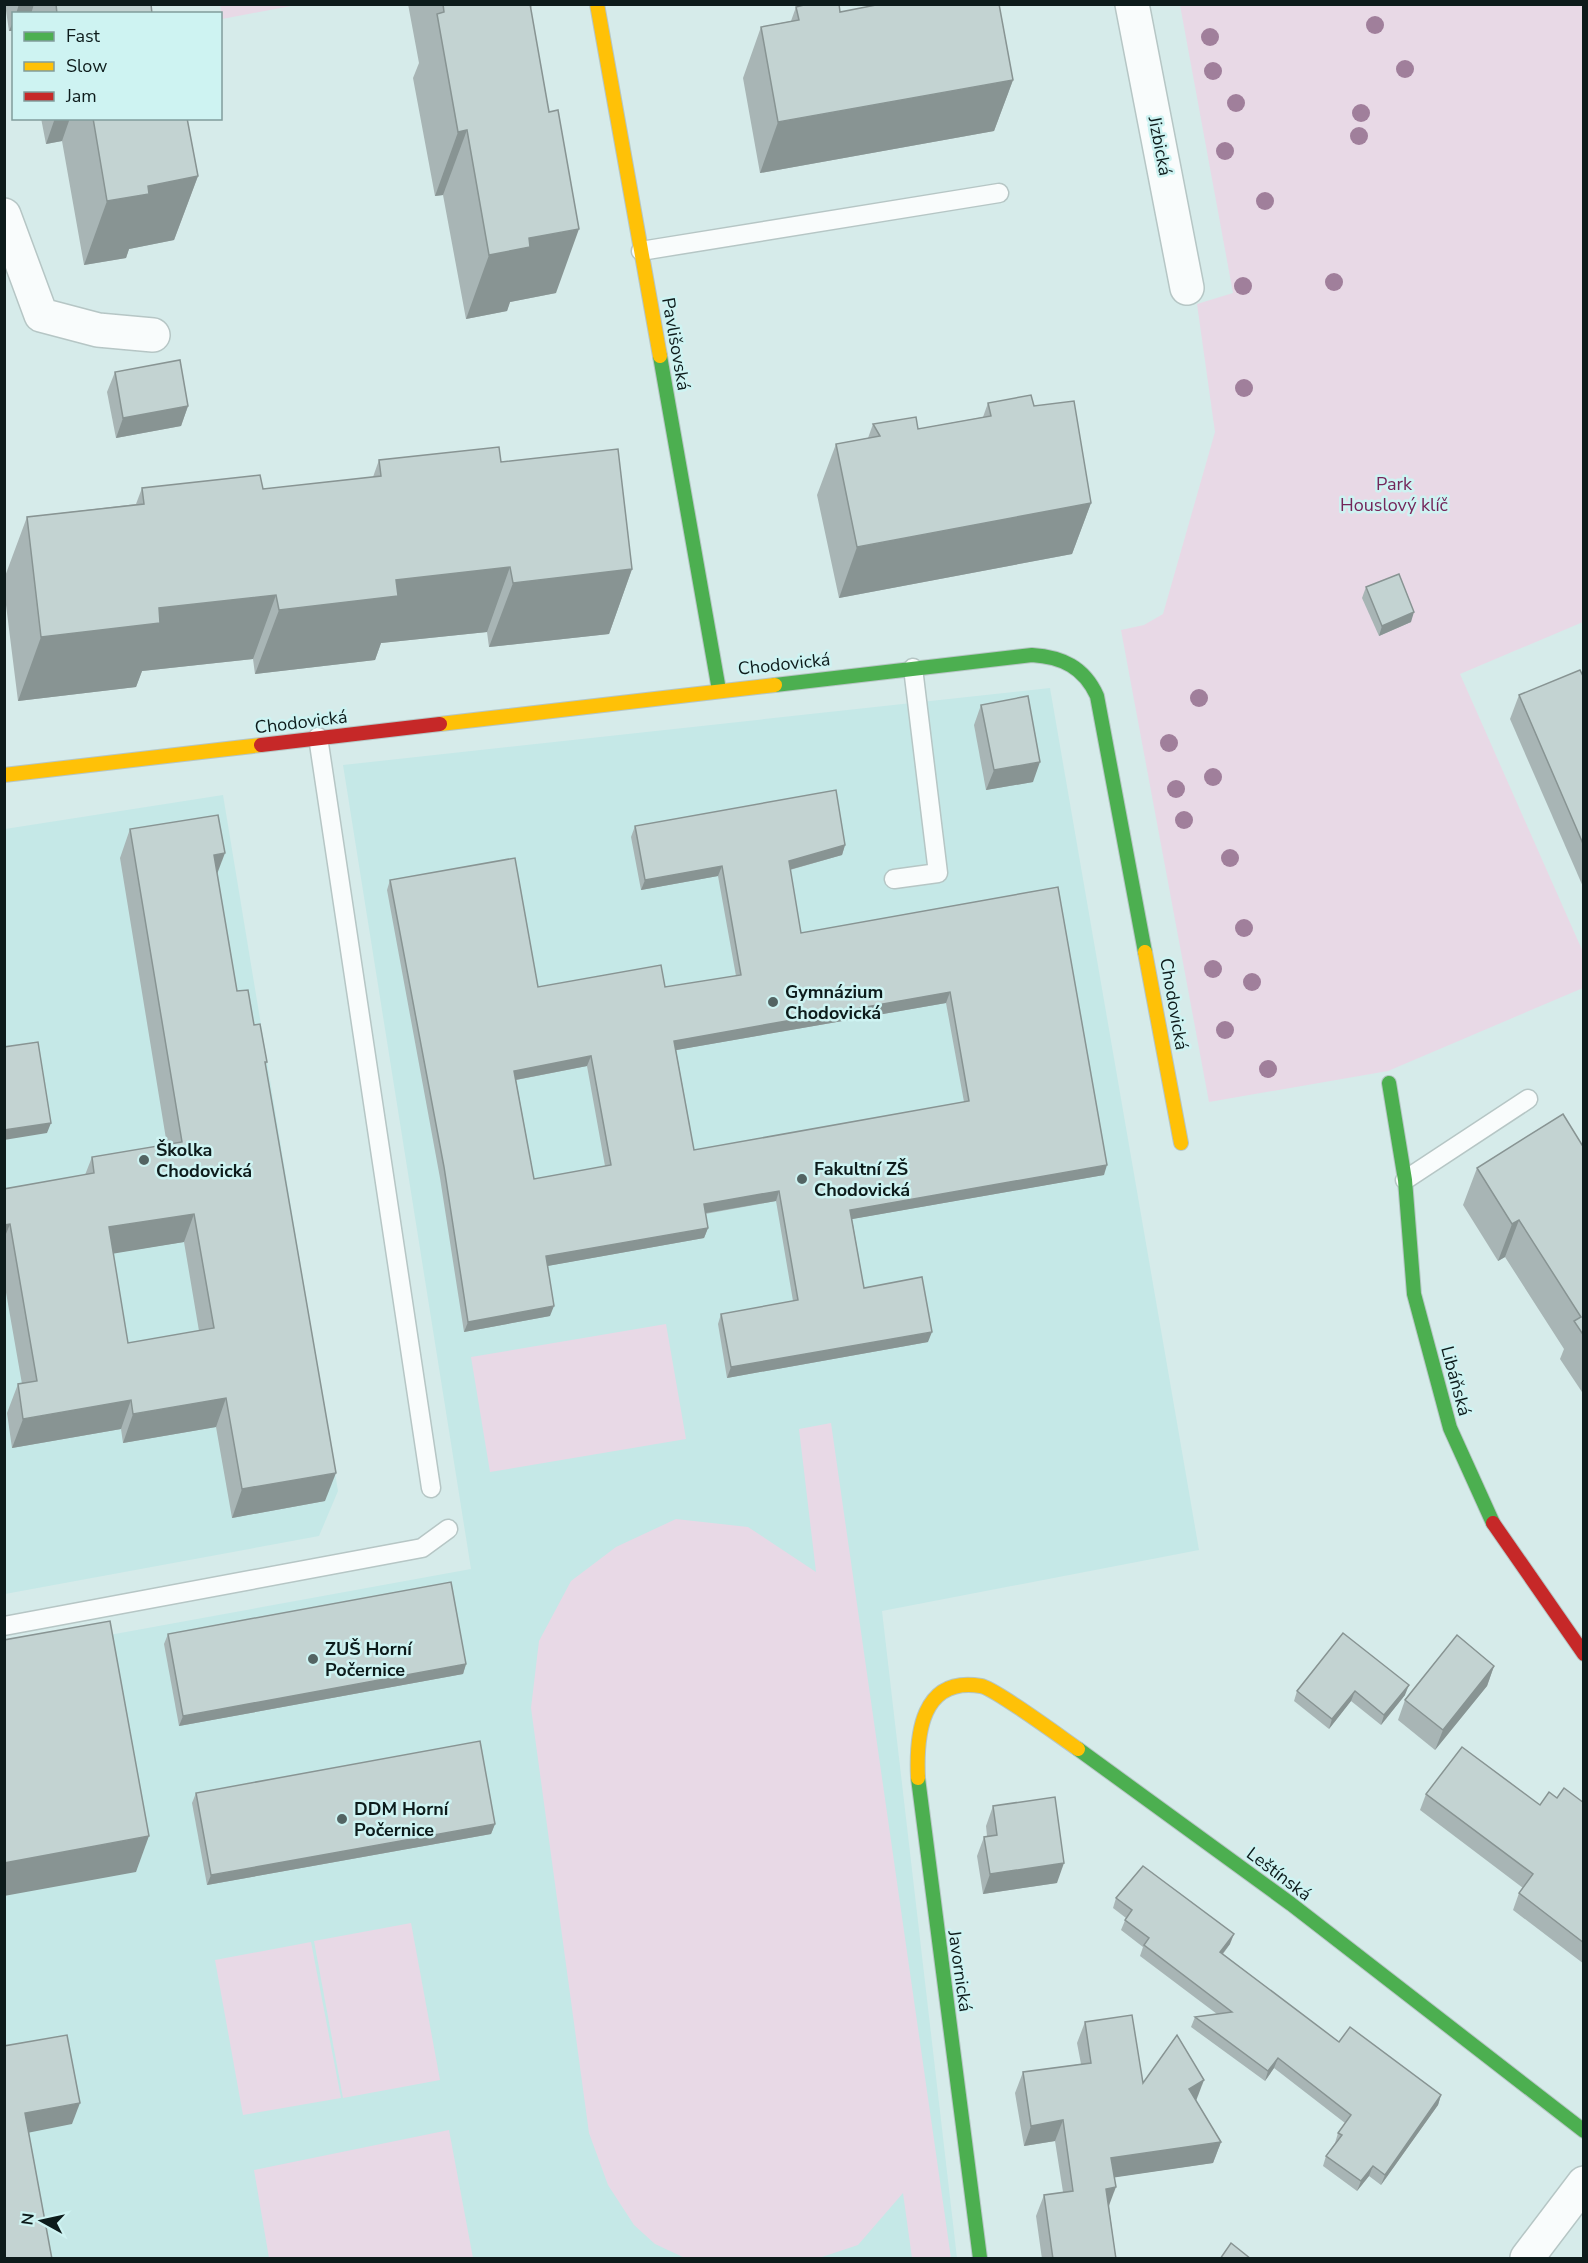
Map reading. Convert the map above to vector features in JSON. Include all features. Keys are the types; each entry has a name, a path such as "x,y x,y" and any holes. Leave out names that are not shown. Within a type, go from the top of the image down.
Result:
{"street":[{"name":"Pavlišovská","path":"597,4 719,690"},
{"name":"Jizbická","path":"1132,4 1187,288"},
{"path":"4,215 41,315 98,330 153,335"},
{"name":"Chodovická","path":"4,775 913,668 1043,655 1075,664 1093,686 1147,955 1181,1143"},
{"name":"Libáňská","path":"1389,1083 1405,1180 1414,1294 1450,1428 1495,1527 1584,1654"},
{"name":"Leštínská","path":"939,1695 962,1683 983,1686 1020,1708 1117,1775 1291,1904 1584,2131"},
{"name":"Javornická","path":"939,1695 921,1716 916,1750 920,1807 980,2259"},
{"path":"1527,2259 1584,2183"}],"lane":[{"path":"641,251 999,193"},
{"path":"894,879 938,873 913,668"},
{"path":"318,738 431,1488"},
{"path":"1405,1180 1528,1099"},
{"path":"4,1626 422,1548 448,1528"}],"shaded area":[{"path":"1050,688 1199,1550 882,1611 957,2258 5,2258 5,1654 471,1569 343,765"},
{"name":"Školka Chodovická","path":"223,795 338,1491 319,1536 5,1594 5,829"}],"green space":[{"path":"220,4 296,4 222,19"},
{"name":"Park Houslový klíč","path":"1180,5 1583,5 1583,622 1460,674 1583,952 1583,988 1388,1071 1209,1102 1121,630 1144,625 1163,614 1215,432 1197,304 1233,293"},
{"path":"666,1324 686,1439 490,1472 471,1357"},
{"path":"831,1423 951,2258 912,2258 903,2193 858,2245 819,2258 685,2258 655,2244 634,2225 608,2185 589,2133 531,1708 539,1641 571,1581 616,1547 676,1519 748,1527 816,1572 799,1429"},
{"path":"411,1923 440,2080 343,2098 314,1941"},
{"path":"311,1942 341,2098 243,2115 215,1960"},
{"path":"449,2130 473,2258 269,2258 254,2170"}],"building":[{"path":"56,4 151,4 152,12 57,12"},
{"path":"443,4 530,4 549,112 558,110 579,229 529,238 530,247 489,255 467,130 458,132 437,14 444,12"},
{"path":"808,4 839,4 840,12 881,4 999,4 1013,80 778,122 761,27 799,20 796,7"},
{"path":"93,120 187,120 198,176 148,186 149,194 107,201"},
{"path":"180,360 188,406 123,418 115,372"},
{"path":"1031,395 1034,406 1074,401 1091,503 857,547 836,444 880,436 873,424 916,417 918,429 991,416 988,403"},
{"path":"499,447 501,462 618,449 632,569 513,583 510,567 396,580 398,596 279,610 276,595 159,608 160,623 41,637 27,517 144,504 142,488 260,475 263,489 381,476 379,460"},
{"path":"1399,574 1414,612 1382,626 1366,587"},
{"path":"1580,670 1584,678 1584,846 1519,695"},
{"path":"1028,696 1040,762 994,770 981,705"},
{"path":"836,790 845,845 789,861 801,933 1058,887 1107,1165 850,1210 864,1288 922,1277 932,1332 731,1367 721,1314 798,1300 779,1191 704,1204 708,1228 546,1256 554,1306 468,1322 444,1167 390,880 515,858 538,987 661,965 665,987 741,975 722,866 645,880 635,826","holes":["950,992 969,1101 694,1150 674,1041","591,1056 611,1165 534,1179 514,1071"]},
{"path":"218,815 225,853 214,855 237,991 248,990 254,1025 260,1024 336,1473 242,1489 226,1398 133,1414 131,1400 23,1419 18,1384 37,1381 10,1224 4,1225 4,1189 94,1173 92,1157 182,1142 130,829","holes":["194,1214 214,1328 128,1343 109,1227"]},
{"path":"38,1042 51,1123 4,1130 4,1047"},
{"path":"1563,1114 1584,1148 1584,1336 1574,1321 1581,1317 1519,1220 1512,1224 1477,1168"},
{"name":"ZUŠ Horní Počernice","path":"451,1582 466,1664 183,1716 168,1634"},
{"path":"110,1621 149,1836 4,1863 4,1640"},
{"path":"1343,1633 1409,1685 1384,1715 1355,1691 1332,1719 1297,1691"},
{"path":"1457,1635 1494,1666 1443,1730 1405,1700"},
{"name":"DDM Horní Počernice","path":"480,1741 495,1824 211,1875 196,1793"},
{"path":"1462,1747 1540,1805 1549,1792 1557,1798 1564,1788 1584,1803 1584,1943 1519,1893 1533,1874 1426,1794"},
{"path":"1055,1797 1064,1863 990,1874 984,1837 997,1835 993,1806"},
{"path":"1143,1866 1234,1934 1220,1952 1339,2042 1350,2027 1441,2095 1385,2175 1373,2166 1361,2181 1326,2156 1342,2135 1338,2133 1351,2115 1278,2058 1268,2071 1195,2017 1232,2012 1144,1945 1149,1938 1125,1920 1132,1910 1116,1898"},
{"path":"1132,2015 1143,2083 1177,2035 1204,2080 1189,2089 1221,2142 1111,2158 1116,2187 1106,2189 1116,2259 1053,2259 1044,2195 1073,2191 1063,2120 1031,2126 1023,2072 1091,2063 1085,2022"},
{"path":"67,2035 80,2103 25,2113 52,2259 4,2259 4,2046"},
{"path":"1231,2243 1251,2259 1220,2259"}],"traffic: fast":[{"path":"660,356 719,690"},
{"path":"775,685 1032,655 1053,658 1071,665 1086,678 1097,696 1145,952"},
{"path":"1389,1083 1405,1180 1414,1294 1450,1428 1493,1523"},
{"path":"1078,1749 1291,1904 1584,2131"},
{"path":"918,1778 980,2258"}],"traffic: slow":[{"path":"597,4 660,356"},
{"path":"440,724 775,685"},
{"path":"4,775 261,745"},
{"path":"1145,952 1181,1143"},
{"path":"918,1778 921,1727 926,1712 934,1699 946,1690 961,1685 981,1686 988,1689 1078,1749"}],"traffic: jam":[{"path":"261,745 440,724"},
{"path":"1493,1523 1584,1654"}],"place":[{"name":"Gymnázium Chodovická","path":"773,1002"},
{"name":"Školka Chodovická","path":"144,1160"},
{"name":"Fakultní ZŠ Chodovická","path":"802,1179"},
{"name":"ZUŠ Horní Počernice","path":"313,1659"},
{"name":"DDM Horní Počernice","path":"342,1819"}]}
